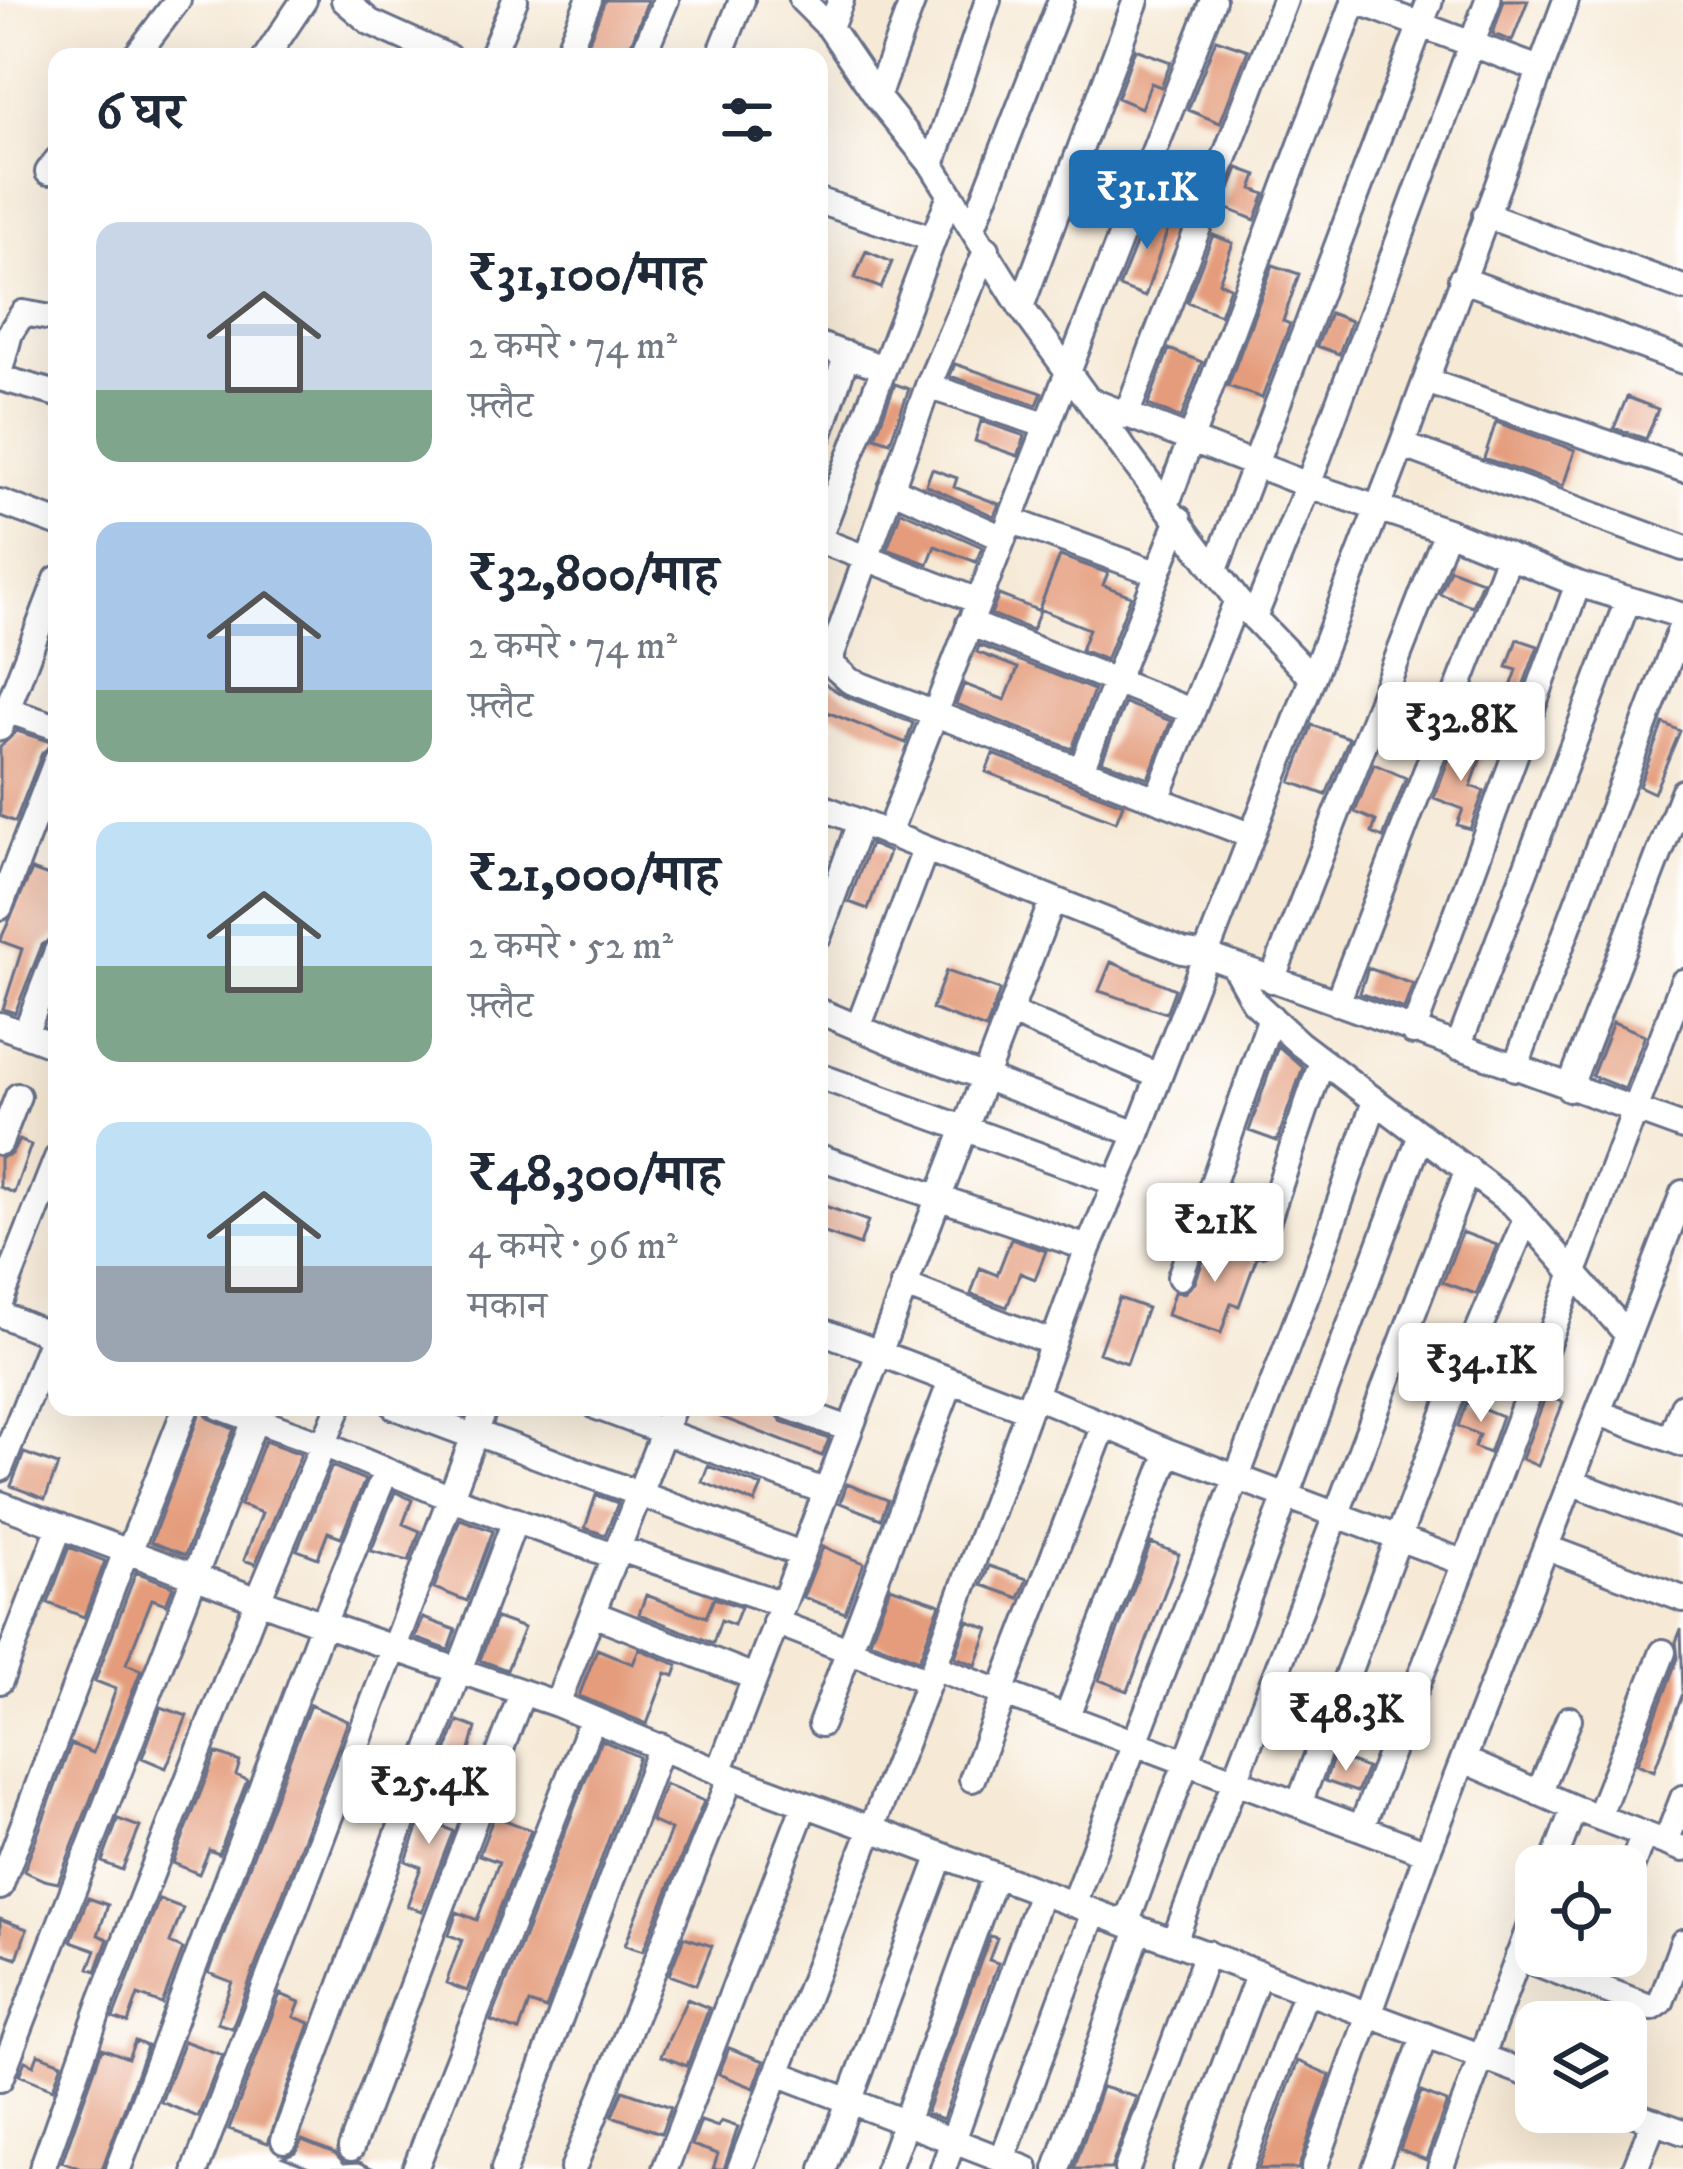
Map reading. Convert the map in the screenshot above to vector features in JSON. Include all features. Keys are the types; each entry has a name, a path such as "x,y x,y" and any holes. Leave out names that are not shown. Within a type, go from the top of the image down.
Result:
{"street":[{"path":"142,48 178,0"},
{"path":"272,48 304,0"},
{"path":"344,0 370,22 428,48"},
{"path":"495,48 514,0"},
{"path":"569,48 589,0"},
{"path":"646,48 665,0"},
{"path":"722,48 742,0"},
{"path":"802,0 830,28 932,165 1021,307 1215,570 1245,609 1311,677"},
{"path":"830,28 841,0"},
{"path":"877,97 913,0"},
{"path":"932,165 988,0"},
{"path":"1061,0 832,665 850,681 1252,836"},
{"path":"1021,307 1136,0"},
{"path":"888,834 1213,0"},
{"path":"1126,416 1285,0"},
{"path":"1081,770 1156,573 1192,442 1355,0 1426,12 1472,43 1539,69"},
{"path":"1157,800 1192,711 1308,485 1488,0"},
{"path":"740,2169 932,1674 1088,1248 1160,1076 1402,445 1566,0"},
{"path":"1215,570 1426,12"},
{"path":"828,515 950,195"},
{"path":"828,204 933,239"},
{"path":"1485,215 1683,288"},
{"path":"1461,279 1683,361"},
{"path":"48,317 22,313 10,332 0,374 48,391"},
{"path":"828,348 884,368"},
{"path":"828,406 847,354"},
{"path":"1426,381 1683,469"},
{"path":"928,386 1048,426"},
{"path":"1091,401 1308,485 1683,619 1515,1068"},
{"path":"1402,445 1683,548"},
{"path":"891,488 1006,529 1156,573"},
{"path":"0,502 48,520"},
{"path":"1272,980 1447,531"},
{"path":"828,543 1114,680 1192,711"},
{"path":"1337,1003 1509,556"},
{"path":"1413,1032 1578,584"},
{"path":"1458,1047 1628,600"},
{"path":"48,601 2,715 48,725"},
{"path":"0,907 48,782"},
{"path":"1569,1089 1683,792"},
{"path":"828,810 1182,951 1683,1127"},
{"path":"828,910 860,822"},
{"path":"858,1028 925,850"},
{"path":"573,2169 725,1774 754,1677 824,1491 1052,901"},
{"path":"1235,968 1254,1002 1270,1017 1526,1219 1628,1335"},
{"path":"25,1034 48,974"},
{"path":"1361,1828 1466,1563 1683,982"},
{"path":"1009,1012 1160,1076"},
{"path":"1180,1277 1270,1017"},
{"path":"828,1019 1137,1134"},
{"path":"0,1025 48,1043"},
{"path":"1260,1243 1322,1060"},
{"path":"828,1079 1116,1183"},
{"path":"0,1141 18,1096"},
{"path":"778,2073 1012,2165 1134,1742 1314,1276 1376,1101"},
{"path":"1057,2169 1186,1762 1421,1135"},
{"path":"828,1160 1088,1248"},
{"path":"1174,1941 1468,1169"},
{"path":"0,1302 48,1180"},
{"path":"1314,2169 1427,1853 1683,1193"},
{"path":"1299,1804 1460,1373 1526,1219"},
{"path":"903,1285 1053,1343"},
{"path":"0,1314 48,1331"},
{"path":"828,1333 951,1381 1103,1425 1466,1563"},
{"path":"0,1469 48,1353"},
{"path":"821,1724 951,1381"},
{"path":"1599,1413 1677,1442 1683,1406"},
{"path":"0,1887 182,1416"},
{"path":"0,2079 257,1416"},
{"path":"264,1416 451,1498 619,1553 778,1613 849,1651 1003,1692 1427,1853"},
{"path":"43,2169 102,2000 258,1600 336,1416"},
{"path":"424,1416 801,1554"},
{"path":"196,2169 481,1416"},
{"path":"622,1416 824,1491"},
{"path":"557,1704 670,1416"},
{"path":"814,1416 848,1429"},
{"path":"972,1779 1103,1425"},
{"path":"1067,1716 1169,1452"},
{"path":"118,2169 322,1624 386,1471"},
{"path":"1573,1483 1683,1524"},
{"path":"0,1504 322,1624 557,1704 725,1774 1515,2069"},
{"path":"284,2140 515,1520"},
{"path":"0,1681 60,1526"},
{"path":"1547,1548 1683,1599"},
{"path":"594,1615 754,1677"},
{"path":"1565,1845 1586,1813 1663,1652"},
{"path":"351,2148 522,1693"},
{"path":"415,2169 592,1719"},
{"path":"1539,1793 1569,1720"},
{"path":"504,2169 662,1746"},
{"path":"1464,1760 1664,1842 1683,1798"},
{"path":"665,2169 806,1804"},
{"path":"824,2169 941,1855"},
{"path":"888,2169 995,1875"},
{"path":"943,2169 1041,1892"},
{"path":"1572,1977 1656,2007 1683,1942"},
{"path":"1126,2169 1207,1953"},
{"path":"1440,2169 1515,1964"},
{"path":"1186,2169 1259,1973"},
{"path":"1588,1983 1590,1977"},
{"path":"1240,2169 1306,1991"},
{"path":"1375,2169 1425,2036"},
{"path":"1647,2118 1683,2132"},
{"path":"1635,2169 1654,2121"}],"building":[{"path":"605,0 648,0 629,48 586,48"},
{"path":"1504,0 1528,0 1512,41 1493,34"},
{"path":"1216,39 1248,50 1220,123 1188,110"},
{"path":"1135,49 1171,62 1161,87 1151,83 1141,108 1117,98"},
{"path":"1238,168 1257,175 1252,189 1265,194 1255,220 1223,207"},
{"path":"1151,206 1173,214 1145,297 1119,287"},
{"path":"1213,235 1233,243 1219,282 1230,287 1220,315 1187,302"},
{"path":"866,251 892,262 881,288 855,278"},
{"path":"1273,265 1299,274 1283,321 1290,324 1262,398 1228,386"},
{"path":"1330,313 1351,321 1339,354 1317,346"},
{"path":"1169,349 1202,362 1181,418 1148,405"},
{"path":"955,364 1042,393 1037,405 950,376"},
{"path":"895,384 909,389 890,442 875,437"},
{"path":"1627,397 1658,409 1646,439 1614,428"},
{"path":"981,421 1025,436 1018,456 975,441"},
{"path":"1496,422 1575,450 1563,486 1484,458"},
{"path":"932,469 957,478 954,487 999,504 994,516 926,485"},
{"path":"901,511 982,547 976,562 935,546 928,564 887,549"},
{"path":"1060,556 1108,573 1103,585 1131,596 1106,660 1081,650 1089,629 1039,609"},
{"path":"1450,569 1482,581 1472,606 1440,594"},
{"path":"999,595 1040,611 1032,630 991,614"},
{"path":"1517,639 1538,646 1497,755 1485,751 1495,724 1468,714 1477,687 1507,698 1517,670 1507,667"},
{"path":"979,645 1094,690 1072,749 956,704 964,684 1005,700 1018,668 977,652"},
{"path":"828,686 913,723 906,743 828,713"},
{"path":"1125,703 1171,721 1148,778 1102,761"},
{"path":"1663,723 1680,731 1654,793 1639,786"},
{"path":"1312,725 1349,738 1326,795 1291,782"},
{"path":"17,731 48,741 15,822 0,816 0,747"},
{"path":"1454,745 1482,755 1471,786 1484,791 1470,829 1457,825 1463,809 1434,798"},
{"path":"993,754 1123,804 1116,822 986,772"},
{"path":"1374,764 1406,778 1383,838 1372,833 1376,821 1355,812"},
{"path":"870,844 889,852 868,909 849,902"},
{"path":"32,870 48,876 48,941 42,945 15,1013 3,1009 22,949 0,941"},
{"path":"1111,962 1175,989 1166,1013 1099,991"},
{"path":"1368,968 1413,984 1404,1009 1360,993"},
{"path":"946,971 1000,990 986,1029 932,1009"},
{"path":"1613,1022 1645,1035 1625,1089 1592,1076"},
{"path":"1278,1046 1303,1067 1277,1141 1249,1131"},
{"path":"19,1140 31,1145 14,1193 0,1187 0,1158 11,1154"},
{"path":"828,1207 868,1221 860,1245 828,1234"},
{"path":"1462,1232 1497,1245 1476,1294 1443,1282"},
{"path":"1213,1233 1244,1246 1256,1259 1239,1306 1231,1303 1221,1333 1167,1315 1174,1292 1184,1293 1195,1283"},
{"path":"1011,1239 1046,1251 1035,1279 1020,1273 1007,1307 971,1294 980,1268 997,1275"},
{"path":"1119,1298 1147,1308 1127,1363 1099,1353"},
{"path":"1546,1395 1563,1403 1538,1466 1522,1459"},
{"path":"1467,1402 1502,1416 1489,1453 1474,1447 1479,1435 1458,1426"},
{"path":"199,1416 234,1429 185,1555 151,1542"},
{"path":"718,1416 778,1416 782,1422 829,1439 822,1456"},
{"path":"265,1441 301,1454 255,1564 244,1560 262,1513 240,1505"},
{"path":"24,1453 58,1465 45,1499 11,1486"},
{"path":"332,1466 365,1480 341,1537 328,1532 318,1558 297,1550"},
{"path":"708,1466 762,1486 755,1503 702,1482"},
{"path":"847,1484 888,1500 881,1519 840,1503"},
{"path":"395,1492 412,1500 403,1524 420,1531 409,1561 371,1551"},
{"path":"596,1495 618,1503 605,1535 585,1528"},
{"path":"460,1519 493,1531 467,1601 434,1588"},
{"path":"1151,1543 1179,1554 1128,1691 1099,1680"},
{"path":"69,1547 105,1561 84,1617 48,1603"},
{"path":"823,1547 864,1563 845,1613 803,1597"},
{"path":"989,1566 1027,1579 1019,1598 982,1585"},
{"path":"136,1572 173,1586 166,1604 152,1599 126,1664 141,1670 58,1883 44,1880 24,1871 71,1744 93,1753 116,1689 95,1681"},
{"path":"890,1587 940,1604 919,1660 870,1641"},
{"path":"646,1595 706,1617 714,1598 741,1607 734,1625 721,1620 713,1643 639,1614"},
{"path":"423,1618 456,1630 449,1650 415,1638"},
{"path":"496,1618 524,1628 507,1670 480,1660"},
{"path":"968,1621 989,1629 976,1665 955,1657"},
{"path":"1681,1629 1683,1693 1654,1771 1637,1764 1678,1658 1676,1642"},
{"path":"597,1649 633,1664 639,1649 678,1665 674,1676 666,1673 647,1724 579,1696"},
{"path":"310,1705 348,1721 232,2028 217,2023 232,1982 209,1973"},
{"path":"161,1707 187,1716 166,1768 142,1758"},
{"path":"458,1721 476,1728 466,1765 444,1757"},
{"path":"601,1740 639,1757 546,2009 529,2003 519,2031 491,2021"},
{"path":"216,1753 240,1762 236,1775 247,1780 219,1854 209,1850 199,1874 173,1863"},
{"path":"1334,1756 1367,1768 1357,1792 1325,1781"},
{"path":"665,1784 704,1801 643,1951 625,1945 671,1830 651,1821"},
{"path":"431,1792 453,1800 443,1827 453,1831 422,1911 407,1906 421,1867 406,1861"},
{"path":"494,1816 531,1830 467,1991 446,1983 462,1940 449,1935 457,1912 477,1920 499,1862 479,1855"},
{"path":"118,1819 140,1827 122,1870 102,1862"},
{"path":"88,1898 108,1905 98,1935 108,1939 96,1971 89,1968 96,1950 71,1941"},
{"path":"159,1899 183,1908 170,1943 183,1949 162,2004 138,1995 128,2023 113,2018"},
{"path":"0,1919 27,1929 17,1958 0,1952"},
{"path":"990,1936 997,1938 989,1960 998,1963 943,2119 926,2113"},
{"path":"684,1937 712,1946 696,1985 669,1975"},
{"path":"280,1994 300,2002 294,2017 310,2023 268,2143 229,2129"},
{"path":"687,1999 709,2008 687,2066 661,2056"},
{"path":"135,2041 147,2046 102,2169 62,2162 102,2048 128,2058"},
{"path":"184,2041 222,2055 198,2117 161,2102"},
{"path":"729,2048 764,2061 754,2088 719,2074"},
{"path":"38,2054 62,2063 53,2089 19,2075 25,2061 34,2065"},
{"path":"1298,2061 1330,2075 1298,2169 1258,2169"},
{"path":"1102,2087 1136,2097 1111,2169 1074,2169"},
{"path":"623,2090 671,2107 661,2133 612,2116"},
{"path":"1421,2092 1447,2102 1426,2160 1400,2149"},
{"path":"701,2121 738,2127 724,2169 713,2169 718,2154 692,2145"},
{"path":"302,2140 335,2153 344,2163 359,2162 374,2169 314,2169 283,2157 295,2152"}]}
